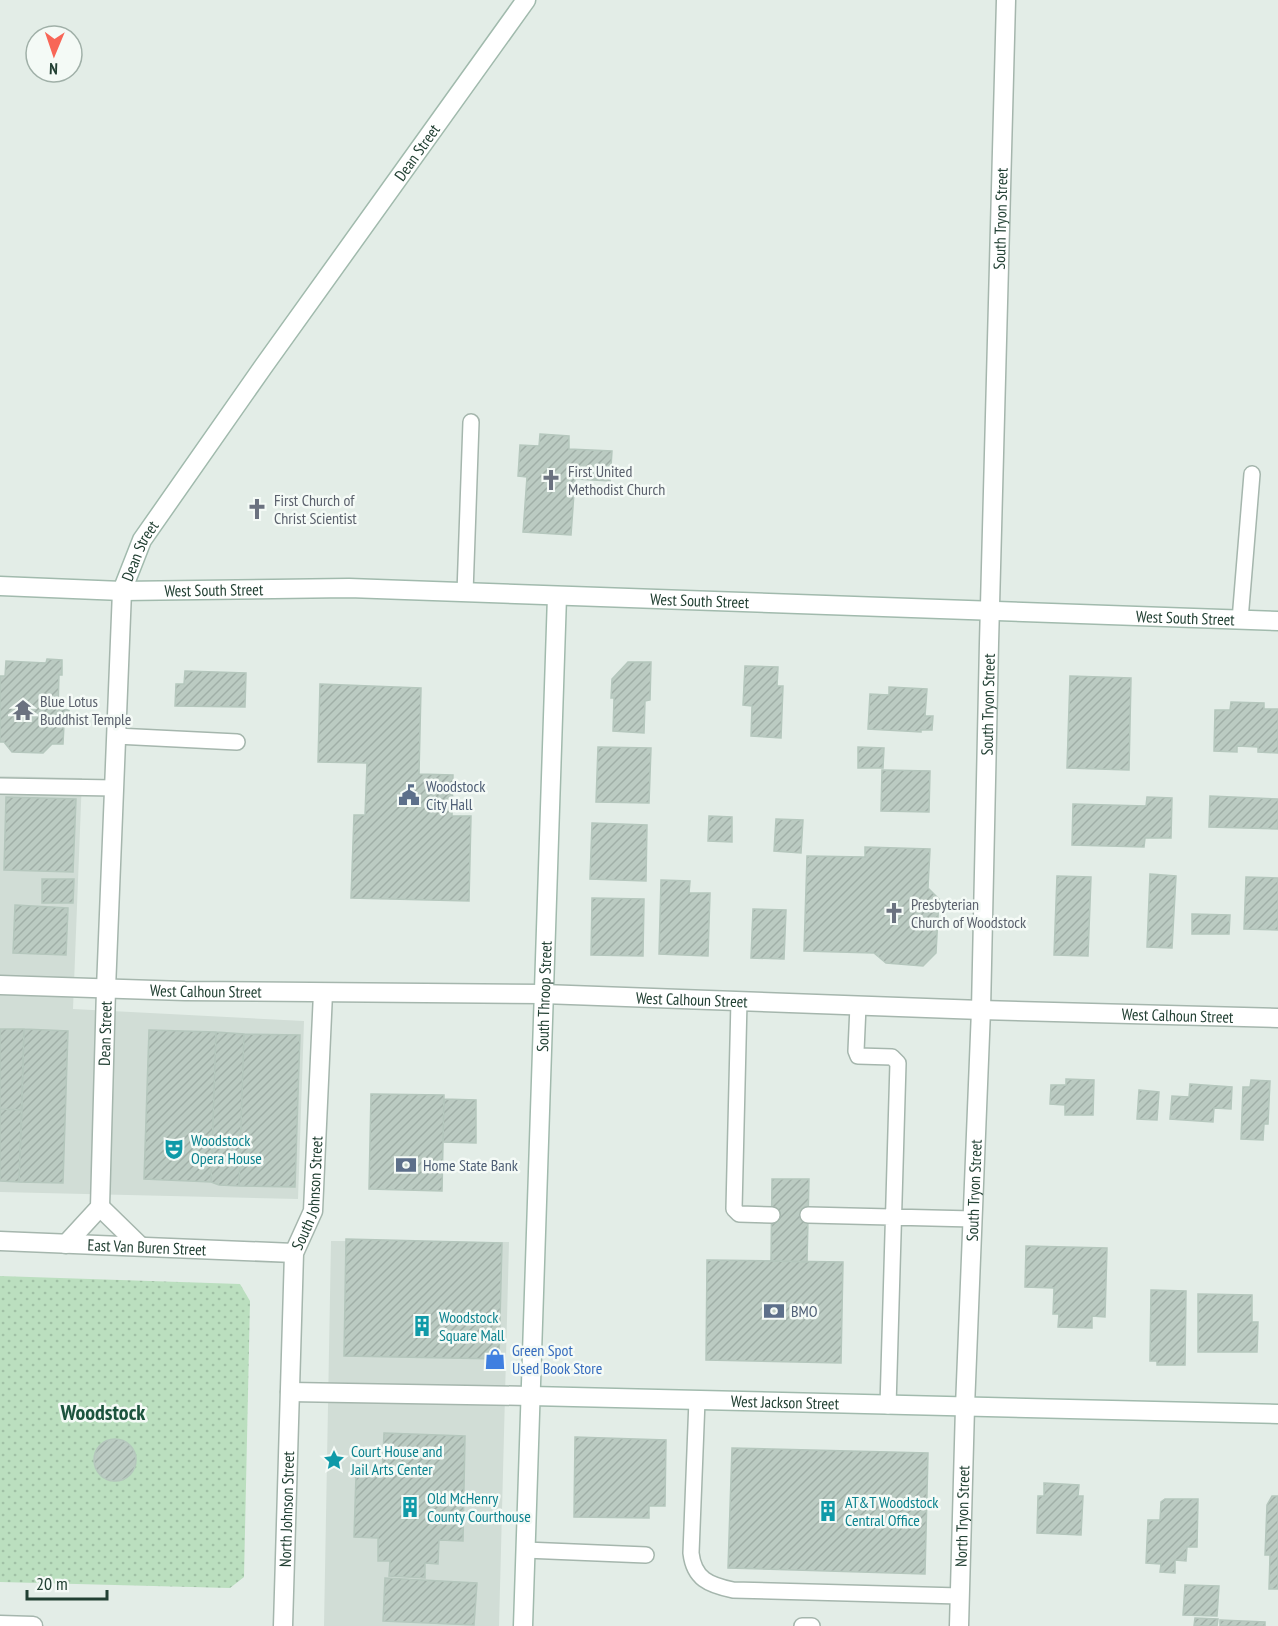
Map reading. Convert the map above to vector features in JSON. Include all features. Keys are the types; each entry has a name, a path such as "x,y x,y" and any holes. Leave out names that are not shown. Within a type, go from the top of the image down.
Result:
{"street":[{"name":"Dean Street","path":"100,1207 122,591 142,540 262,367 526,0"},
{"name":"South Tryon Street","path":"965,1407 981,1010 1006,0"},
{"name":"West South Street","path":"0,586 122,591 349,588 1278,621"},
{"name":"South Throop Street","path":"523,1626 557,596"},
{"name":"West Calhoun Street","path":"0,985 106,990 543,994 1278,1018"},
{"name":"South Johnson Street","path":"290,1392 294,1253 313,1210 323,993"},
{"path":"66,1244 100,1207 140,1246"},
{"name":"East Van Buren Street","path":"0,1241 294,1253"},
{"name":"West Jackson Street","path":"290,1392 1278,1414"},
{"name":"North Johnson Street","path":"283,1626 290,1392"},
{"name":"North Tryon Street","path":"959,1626 965,1407"},
{"path":"0,1625 33,1626"}],"lane":[{"path":"465,592 471,422"},
{"path":"1240,620 1252,474"},
{"path":"116,736 237,742"},
{"path":"0,786 114,788"},
{"path":"739,1001 734,1209 739,1214 772,1215"},
{"path":"858,1006 856,1051 858,1056 892,1057 898,1064 888,1406"},
{"path":"808,1215 973,1219"},
{"path":"697,1400 691,1553 692,1565 697,1574 719,1587 732,1590 960,1596"},
{"path":"525,1550 646,1555"},
{"path":"802,1626 812,1626"}],"shaded area":[{"path":"0,776 82,778 73,1009 304,1021 298,1199 0,1192"},
{"path":"331,1241 509,1242 499,1626 324,1626"}],"green space":[{"path":"0,1276 240,1284 250,1301 244,1577 230,1588 0,1582"}],"building":[{"path":"540,434 569,436 569,449 612,451 610,481 575,479 571,535 523,532 527,477 518,476 520,445 539,446"},
{"path":"47,659 62,660 58,709 69,710 69,724 64,724 63,744 52,744 43,753 12,752 4,742 0,742 0,676 5,676 6,661 46,663"},
{"path":"628,662 651,662 650,700 645,701 644,733 613,731 612,679"},
{"path":"745,666 778,667 777,686 783,686 781,738 751,736 752,706 743,705"},
{"path":"185,671 246,673 245,707 175,706 176,684 184,684"},
{"path":"1070,676 1131,678 1129,770 1067,768"},
{"name":"Woodstock City Hall","path":"320,684 421,688 419,774 453,775 452,816 471,816 469,901 351,898 354,815 365,815 367,763 318,762"},
{"path":"889,687 927,689 925,716 933,716 932,730 921,730 921,732 868,729 870,694 889,695"},
{"path":"1231,702 1264,703 1264,709 1278,709 1278,753 1258,752 1258,747 1237,746 1237,752 1214,751 1215,710 1230,710"},
{"path":"598,747 651,748 649,803 596,802"},
{"path":"858,747 884,748 883,768 858,768"},
{"path":"882,770 930,771 929,812 881,811"},
{"path":"1210,796 1278,799 1278,829 1209,827"},
{"path":"6,797 76,799 73,872 4,870"},
{"path":"1147,797 1172,798 1171,838 1145,838 1144,847 1072,845 1073,804 1146,806"},
{"path":"709,816 732,817 732,842 708,841"},
{"path":"776,819 803,820 801,853 774,851"},
{"path":"592,823 647,825 646,881 590,879"},
{"path":"865,847 930,849 928,888 939,899 936,953 923,966 886,963 874,953 804,951 807,856 865,857"},
{"path":"1150,874 1176,876 1172,948 1147,947"},
{"path":"1057,876 1091,877 1088,956 1054,955"},
{"path":"1246,877 1278,878 1278,930 1244,929"},
{"path":"42,879 74,879 73,903 42,903"},
{"path":"661,880 690,881 689,893 710,893 708,956 659,954"},
{"path":"592,898 644,899 643,956 591,955"},
{"path":"15,905 68,908 66,955 13,953"},
{"path":"753,909 786,910 784,959 751,958"},
{"path":"1192,914 1230,915 1229,934 1192,934"},
{"path":"0,1029 24,1029 22,1110 0,1109"},
{"path":"24,1029 68,1031 63,1183 19,1182"},
{"path":"149,1030 216,1032 211,1182 144,1179"},
{"path":"216,1032 244,1034 239,1186 219,1185 211,1182"},
{"path":"244,1034 300,1035 295,1187 239,1186"},
{"path":"1066,1079 1094,1080 1093,1115 1065,1115 1065,1105 1050,1104 1051,1085 1066,1085"},
{"path":"1251,1080 1270,1081 1268,1124 1264,1124 1263,1140 1241,1139 1243,1087 1250,1087"},
{"path":"1190,1084 1232,1087 1231,1109 1214,1108 1213,1122 1170,1119 1172,1096 1189,1097"},
{"path":"1139,1090 1159,1092 1157,1120 1137,1119"},
{"name":"Home State Bank","path":"371,1094 444,1095 442,1191 369,1189"},
{"path":"444,1099 476,1100 476,1143 443,1142"},
{"path":"0,1109 22,1110 19,1182 0,1181"},
{"path":"772,1179 809,1179 807,1262 771,1261"},
{"name":"Woodstock Square Mall","path":"346,1239 502,1243 499,1359 344,1356"},
{"path":"1026,1246 1107,1248 1105,1317 1092,1316 1092,1328 1058,1327 1059,1314 1053,1314 1054,1288 1025,1287"},
{"name":"BMO","path":"707,1260 843,1262 841,1363 706,1360"},
{"path":"1151,1290 1186,1291 1185,1365 1157,1365 1157,1361 1150,1361"},
{"path":"1198,1294 1252,1295 1252,1322 1258,1322 1257,1352 1198,1352"},
{"name":"Old McHenry County Courthouse","path":"384,1433 465,1436 463,1541 439,1540 438,1564 425,1563 425,1578 389,1576 390,1561 378,1561 378,1538 354,1537 356,1475 382,1476"},
{"path":"575,1437 666,1440 665,1506 649,1506 649,1518 574,1517"},
{"path":"115,1439 123,1440 130,1445 135,1452 135,1468 130,1475 123,1480 115,1481 107,1480 100,1475 95,1468 94,1460 95,1452 100,1445 107,1440"},
{"name":"AT&T Woodstock Central Office","path":"732,1448 928,1453 925,1574 728,1568"},
{"path":"1044,1483 1079,1485 1078,1496 1083,1496 1081,1535 1037,1533 1038,1496 1044,1496"},
{"path":"1272,1496 1278,1496 1278,1589 1269,1589 1270,1555 1265,1555 1267,1505"},
{"path":"1165,1499 1198,1499 1197,1547 1187,1547 1186,1561 1175,1560 1175,1573 1160,1572 1161,1564 1146,1563 1148,1520 1160,1520 1161,1502"},
{"path":"385,1578 477,1583 474,1625 383,1621"},
{"path":"1185,1585 1219,1586 1217,1616 1183,1615"},
{"path":"1195,1618 1218,1619 1217,1626 1194,1626"},
{"path":"1220,1620 1265,1622 1265,1626 1220,1626"}],"place":[{"name":"First United Methodist Church","path":"551,480"},
{"name":"First Church of Christ Scientist","path":"257,509"},
{"name":"Blue Lotus Buddhist Temple","path":"23,710"},
{"name":"Woodstock City Hall","path":"409,795"},
{"name":"Presbyterian Church of Woodstock","path":"894,913"},
{"name":"Woodstock Opera House","path":"174,1149"},
{"name":"Home State Bank","path":"406,1165"},
{"name":"BMO","path":"774,1311"},
{"name":"Woodstock Square Mall","path":"422,1326"},
{"name":"Green Spot Used Book Store","path":"495,1359"},
{"name":"Court House and Jail Arts Center","path":"334,1460"},
{"name":"Old McHenry County Courthouse","path":"410,1507"},
{"name":"AT&T Woodstock Central Office","path":"828,1511"}],"district":[{"name":"Woodstock","path":"103,1412"}]}
